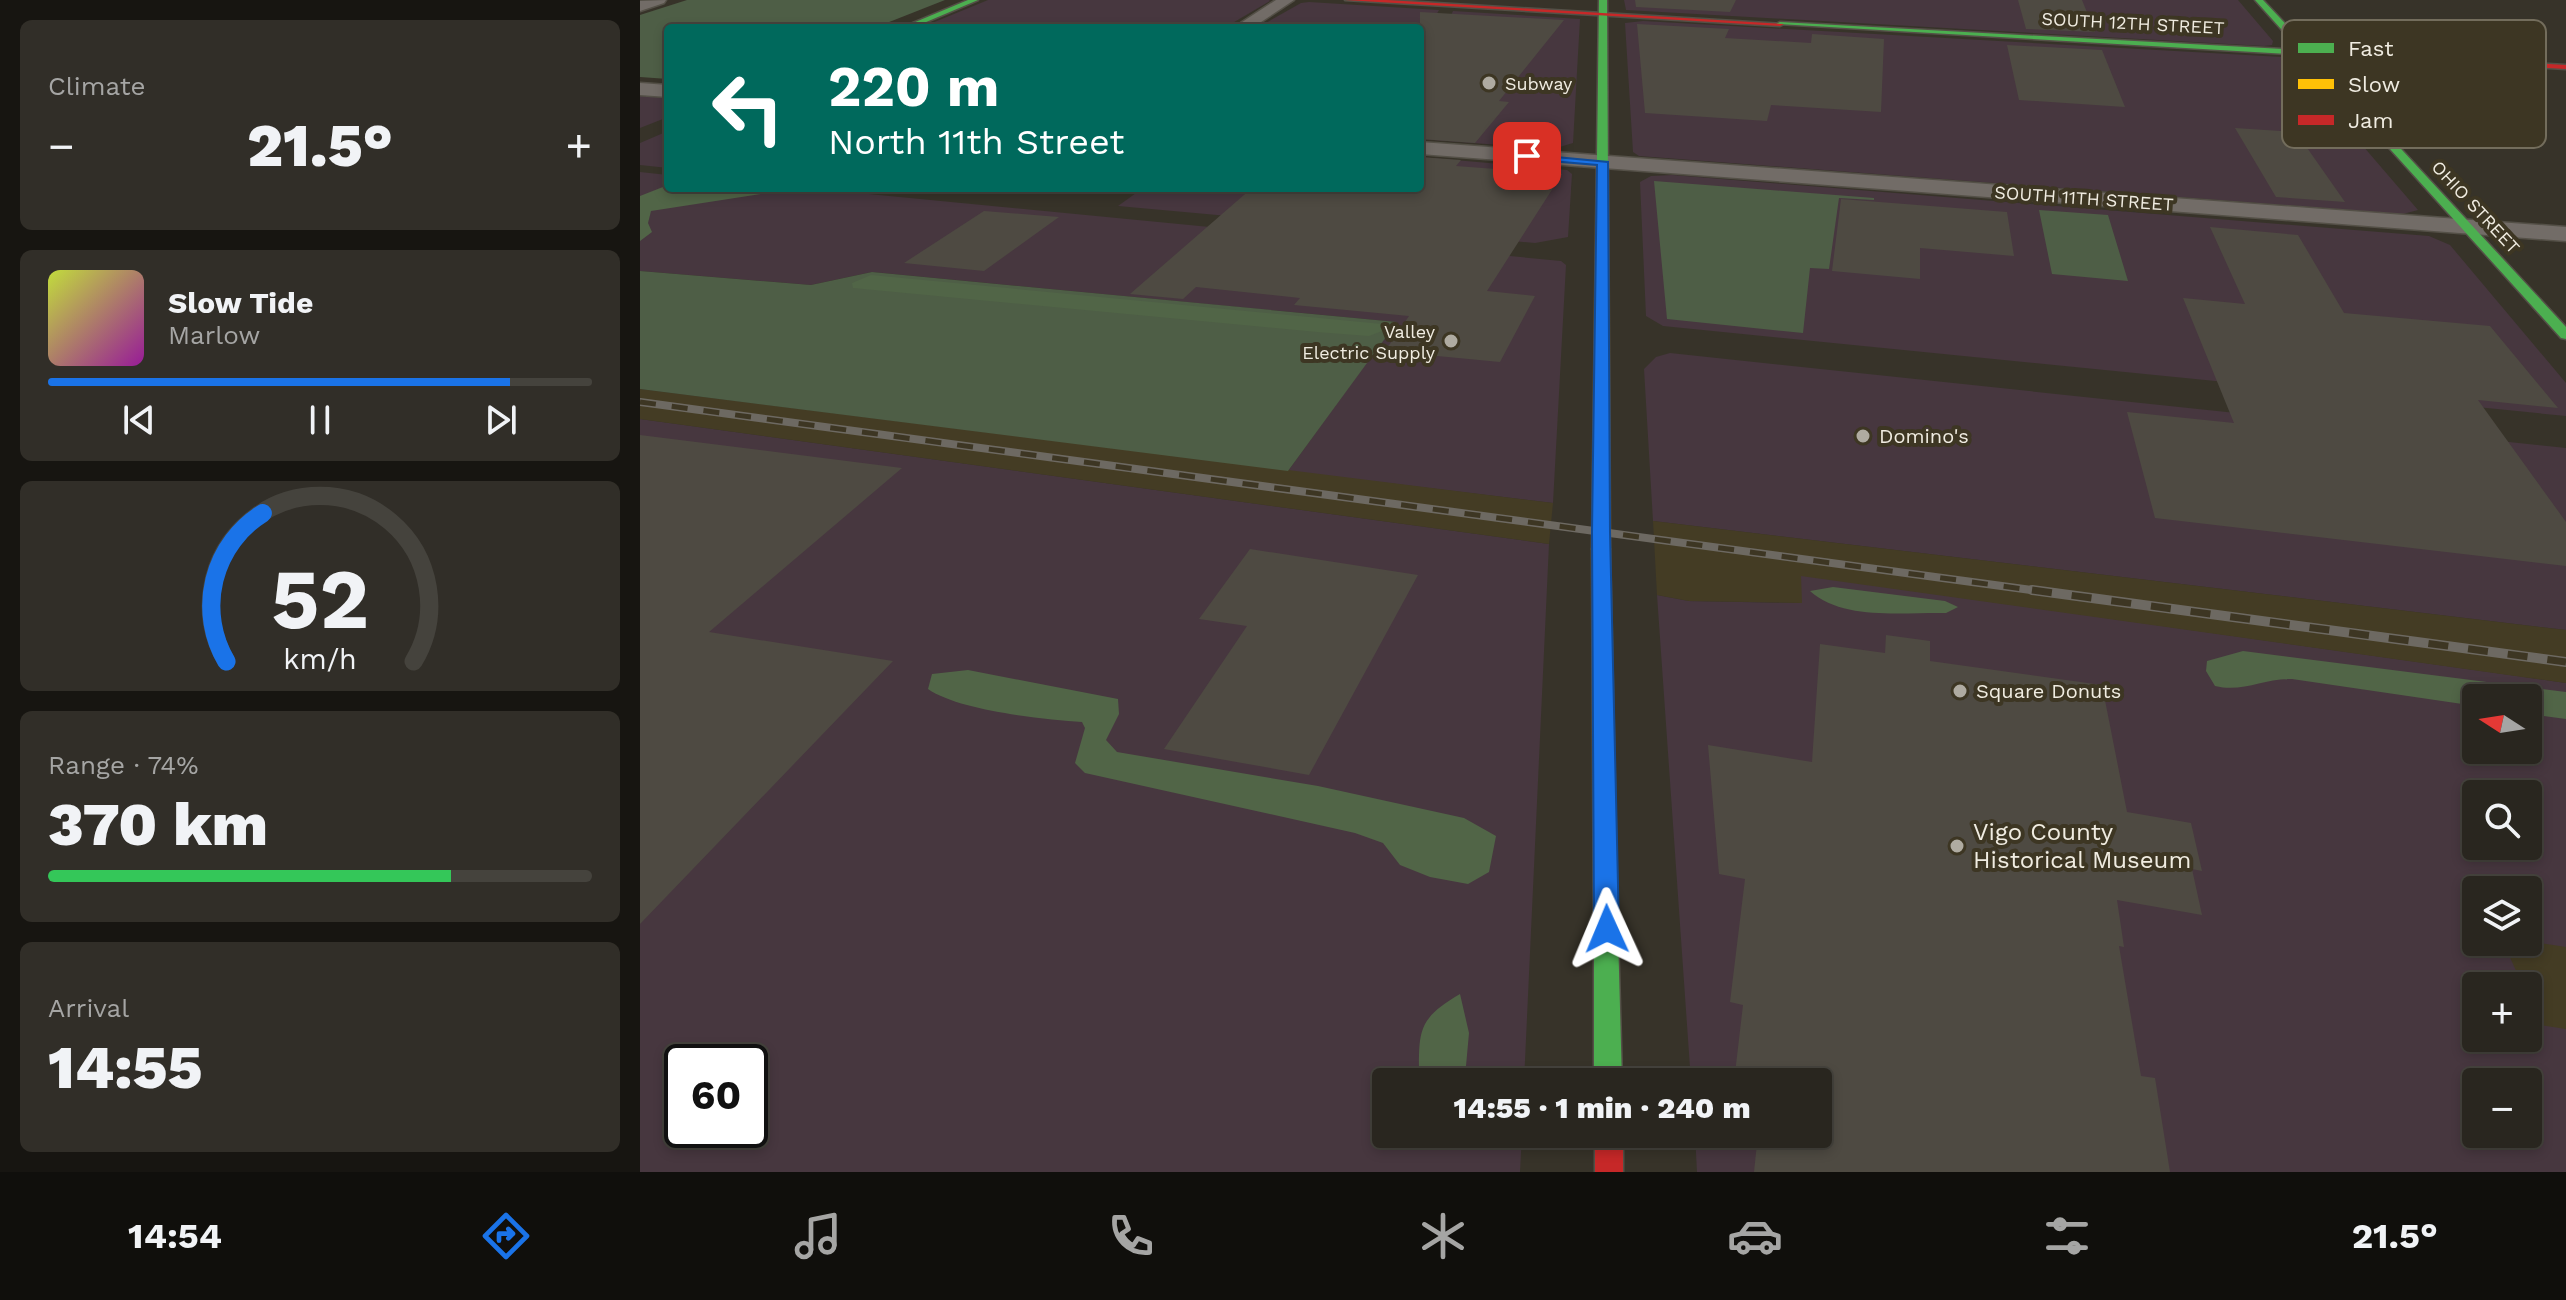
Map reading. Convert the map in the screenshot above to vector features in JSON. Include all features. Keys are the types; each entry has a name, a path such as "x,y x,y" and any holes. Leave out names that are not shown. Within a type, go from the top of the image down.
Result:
{"street":[{"path":"640,6 659,0"},
{"path":"915,24 974,0"},
{"path":"1248,24 1287,0"},
{"name":"SOUTH 12TH STREET","path":"1349,0 1603,7 2282,50"},
{"name":"OHIO STREET","path":"2259,0 2282,25"},
{"path":"1603,7 1601,532 1608,1068"},
{"name":"SOUTH 12TH STREET","path":"2546,66 2566,67"},
{"path":"640,89 664,91"},
{"name":"SOUTH 11TH STREET","path":"1424,148 2566,234"},
{"name":"OHIO STREET","path":"2395,148 2566,335"},
{"path":"1609,1148 1609,1172"}],"shaded area":[{"path":"988,0 1270,1 1231,24 930,24"},
{"path":"1624,0 2238,0 2273,41 2272,45 2264,46 1626,10"},
{"path":"1309,2 1439,10 1424,38 1424,24 1264,24 1301,3"},
{"path":"1453,11 1580,19 1573,143 1553,149 1424,139 1424,73"},
{"path":"1643,21 2282,57 2282,148 2365,148 2418,210 2403,214 1639,156 1633,152 1625,23"},
{"path":"640,96 664,98 664,119 640,128"},
{"path":"664,133 664,168 640,165 640,143"},
{"path":"1424,157 1567,170 1572,174 1568,237 1535,243 1366,228 1415,192 1424,192"},
{"path":"640,172 664,175 664,192 848,192 1561,261 1566,265 1553,503 1288,471 1396,322 872,272 811,285 640,271"},
{"path":"1672,175 2429,236 2450,245 2566,383 2566,416 1663,326 1646,316 1640,182 1651,176"},
{"path":"1137,192 1347,192 1328,225 1118,206"},
{"path":"1670,353 2566,448 2566,630 1653,521 1644,369 1656,357"},
{"path":"640,389 1553,503 1549,544 640,419"},
{"path":"640,419 1549,544 1525,1068 1372,1068 1372,1148 1521,1148 1520,1172 640,1172"},
{"path":"1653,521 2566,630 2566,683 1801,576 1802,603 1689,601 1657,595"},
{"path":"1801,575 2566,683 2566,1172 1697,1172 1696,1148 1832,1148 1832,1068 1690,1068 1657,595 1689,601 1801,603"},
{"path":"2542,943 2566,947 2566,1029 2542,1025 2542,972 2517,972 2509,956 2542,956"}],"green space":[{"path":"687,0 945,0 884,24 664,24 664,79 640,77 640,15"},
{"path":"1654,181 1874,200 1839,198 1829,269 1810,268 1803,333 1667,319"},
{"path":"664,187 664,192 773,192 651,211 648,223 652,232 640,241 640,196"},
{"path":"2039,210 2108,215 2128,281 2052,274"},
{"path":"640,271 811,285 872,272 1397,322 1288,471 640,389"},
{"path":"871,275 1382,324 1382,331 1369,336 1317,332 853,288 852,283"},
{"path":"1833,587 1945,601 1958,607 1946,613 1856,611 1824,601 1810,591"},
{"path":"2243,651 2503,684 2462,684 2462,704 2292,679 2225,688 2215,686 2206,671 2207,661"},
{"path":"968,670 1118,699 1119,714 1106,740 1117,752 1318,786 1464,818 1496,836 1489,872 1468,884 1430,877 1400,865 1383,843 1355,833 1085,773 1075,763 1085,728 1082,722 980,708 942,697 928,689 932,674"},
{"path":"2542,689 2566,692 2566,719 2542,716"},
{"path":"1460,994 1469,1033 1466,1068 1419,1068 1423,1028 1435,1011"}],"building":[{"path":"1635,0 1736,0 1730,12 1636,7"},
{"path":"2018,0 2082,0 2095,32 2026,29"},
{"path":"1420,12 1564,20 1499,101 1509,102 1475,143 1424,139 1424,24 1420,24"},
{"path":"1637,24 1729,29 1725,38 1811,43 1812,34 1884,39 1881,112 1771,105 1767,121 1645,113"},
{"path":"2007,45 2102,50 2125,107 2019,100"},
{"path":"2235,128 2282,131 2282,148 2307,148 2345,202 2276,197"},
{"path":"1424,157 1461,160 1456,166 1562,174 1487,291 1535,296 1500,362 1385,351 1409,316 1294,305 1300,298 1196,287 1183,299 1130,294 1247,192 1424,192"},
{"path":"1841,199 2007,212 2014,256 1920,248 1920,279 1832,271"},
{"path":"984,211 1059,217 984,271 904,263"},
{"path":"2210,227 2298,235 2344,313 2490,326 2558,408 2478,400 2566,522 2566,566 2155,518 2127,412 2234,423 2183,298 2245,304"},
{"path":"640,435 902,468 709,632 893,661 640,924"},
{"path":"1250,549 1418,575 1309,775 1164,749 1247,626 1199,619"},
{"path":"1886,635 1930,641 1930,661 2102,685 2127,812 2191,823 2202,871 2192,869 2202,915 2117,900 2124,947 2119,946 2141,1076 2155,1078 2170,1172 1754,1172 1757,1148 1832,1148 1832,1068 1736,1068 1743,1005 1730,1002 1745,879 1719,874 1708,745 1812,762 1820,644 1885,653"}],"railway":[{"path":"640,402 2046,592"},
{"path":"2032,590 2566,662"}],"traffic: fast":[{"path":"915,24 974,0"},
{"path":"1601,549 1603,0"},
{"path":"2259,0 2282,25"},
{"path":"1780,24 2282,51"},
{"path":"2395,148 2566,335"},
{"path":"1606,934 1608,1068"}],"traffic: slow":[{"path":"1601,549 1606,934"}],"traffic: jam":[{"path":"1349,0 1780,24"},
{"path":"2546,66 2566,67"},
{"path":"1609,1148 1609,1172"}],"place":[{"name":"Subway","path":"1489,83"},
{"name":"Valley Electric Supply","path":"1451,341"},
{"name":"Domino's","path":"1863,436"},
{"name":"Square Donuts","path":"1960,691"},
{"name":"Vigo County Historical Museum","path":"1957,846"}],"route":[{"path":"1527,156 1603,162 1601,532 1607,929"}]}
